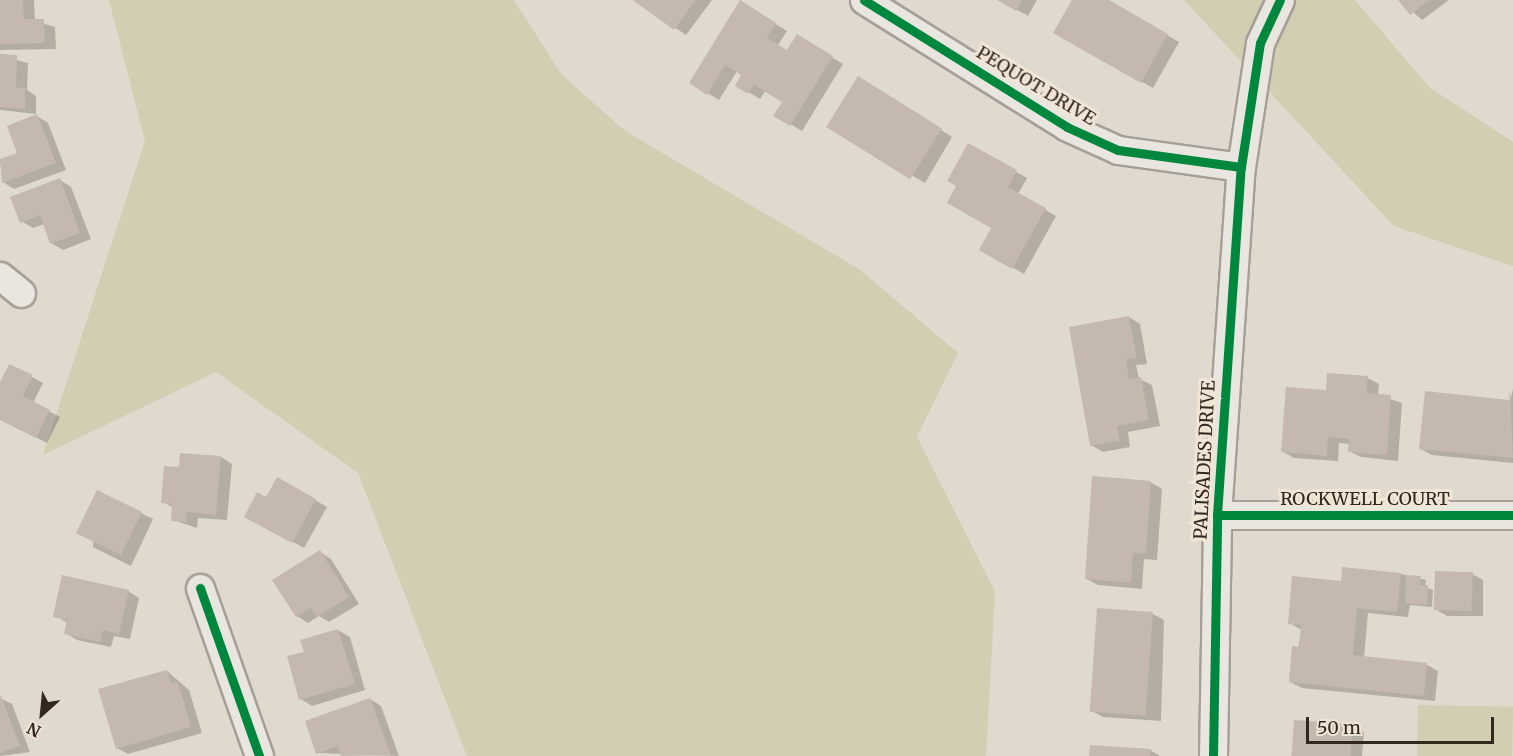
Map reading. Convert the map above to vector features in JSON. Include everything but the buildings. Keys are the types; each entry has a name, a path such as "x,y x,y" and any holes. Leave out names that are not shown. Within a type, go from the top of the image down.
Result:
{"street":[{"name":"PEQUOT DRIVE","path":"864,0 1067,127 1108,146 1153,159 1241,167"},
{"name":"PALISADES DRIVE","path":"1213,756 1217,515 1241,167 1260,43 1280,0"},
{"path":"0,276 21,293"},
{"name":"ROCKWELL COURT","path":"1217,515 1513,515"},
{"path":"200,588 259,756"}],"shaded area":[{"path":"109,0 514,0 561,74 625,131 859,269 958,353 917,437 995,591 986,756 467,756 358,473 216,372 43,455 145,141"},
{"path":"1184,0 1355,0 1429,87 1513,142 1513,266 1394,226"},
{"path":"1418,705 1513,707 1512,756 1417,756"}],"cycle path":[{"path":"864,0 1067,127 1118,150 1241,167"},
{"path":"1213,756 1217,515 1241,167 1260,43 1280,0"},
{"path":"1217,515 1513,515"},
{"path":"200,588 259,756"}]}
